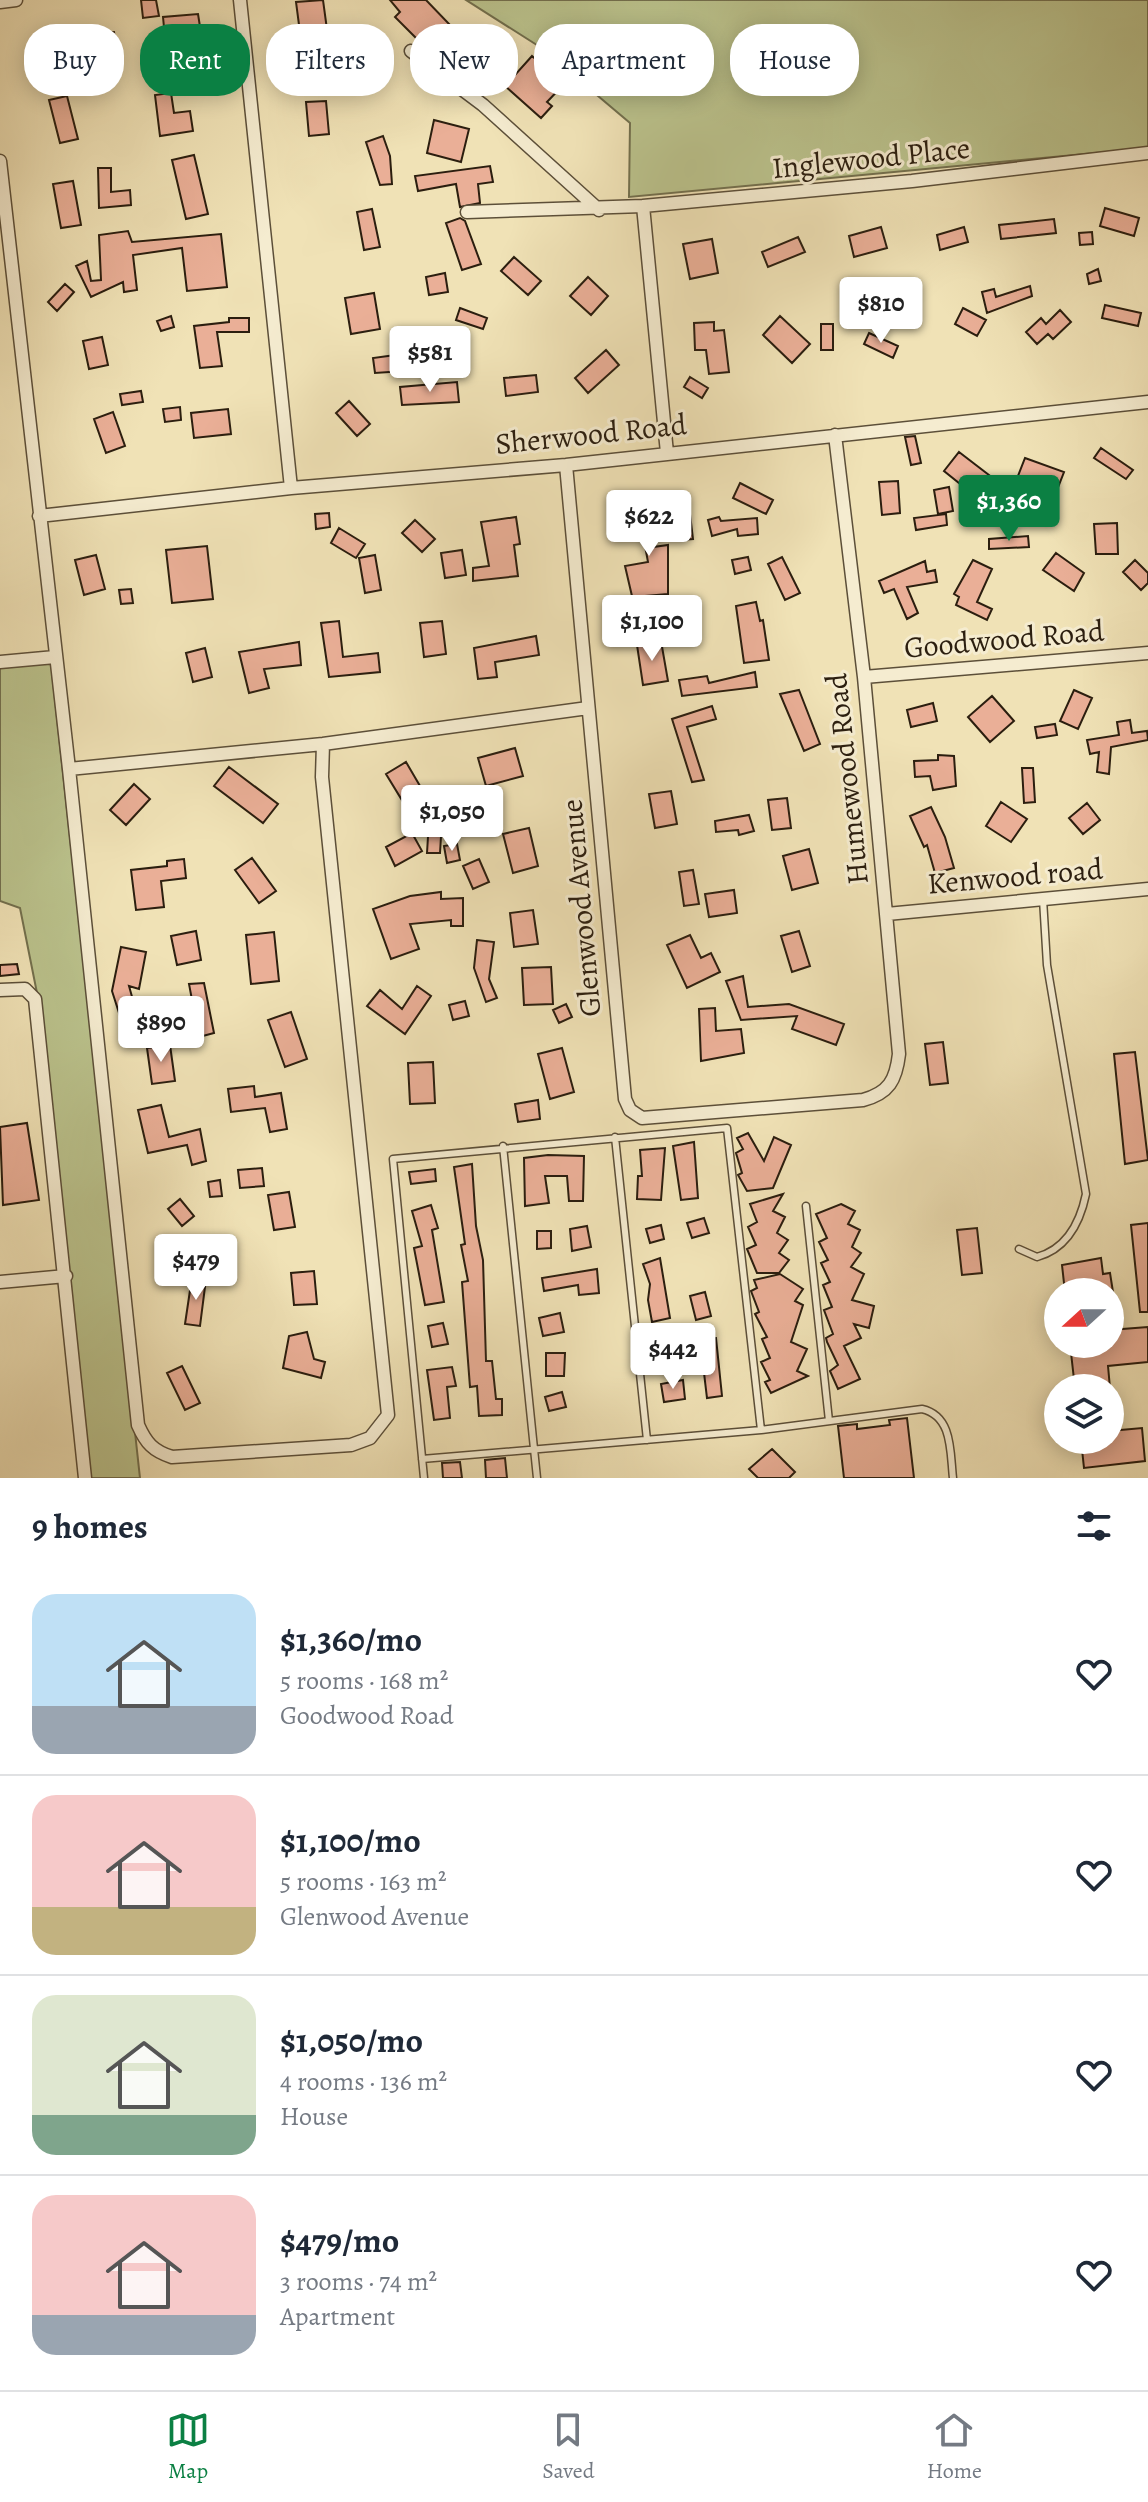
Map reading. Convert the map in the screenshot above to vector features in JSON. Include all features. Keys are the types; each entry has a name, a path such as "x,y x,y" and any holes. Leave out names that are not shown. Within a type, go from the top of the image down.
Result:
{"street":[{"path":"0,2 16,0"},
{"path":"240,0 291,488"},
{"path":"471,96 599,210"},
{"name":"Inglewood Place","path":"467,212 599,210 912,181 1148,153"},
{"path":"0,161 69,769 138,1425 146,1442 158,1452 172,1457 351,1445 376,1433 384,1423 389,1407 322,777 323,744"},
{"path":"643,206 667,453"},
{"name":"Sherwood Road","path":"39,516 291,488 566,465 1148,402"},
{"name":"Humewood Road","path":"835,435 864,677 899,1054 896,1074 884,1092 863,1100"},
{"name":"Glenwood Avenue","path":"566,465 625,1099 630,1110 642,1118 863,1100"},
{"name":"Goodwood Road","path":"864,677 1148,653"},
{"path":"0,662 55,657"},
{"path":"69,769 323,744 588,708"},
{"name":"Kenwood road","path":"887,914 1148,889"},
{"path":"0,990 25,989 35,999 85,1478"},
{"path":"0,1282 66,1276"}],"lane":[{"path":"1019,1249 1037,1257 1052,1253 1081,1220 1086,1194 1047,965 1043,899"},
{"path":"424,1478 393,1159 503,1146 727,1128 761,1430"},
{"path":"615,1137 647,1440"},
{"path":"503,1146 537,1478"},
{"path":"806,1206 829,1421"},
{"path":"422,1459 761,1430 922,1409 935,1413 947,1430 953,1478"}],"green space":[{"path":"466,0 1148,0 1148,148 629,197 630,123 598,96 714,96 714,24 534,24 534,43 518,33 518,24 504,24"},
{"path":"51,663 140,1478 90,1478 38,998 20,908 0,901 0,668"}],"building":[{"path":"141,0 156,0 159,16 143,18"},
{"path":"323,0 326,24 299,24 296,2"},
{"path":"390,0 426,0 449,24 410,24 410,32 395,17 400,12"},
{"path":"198,14 200,24 164,24 163,17"},
{"path":"532,56 534,58 534,96 553,96 547,102 552,106 541,118 516,96 518,72"},
{"path":"67,96 78,139 60,143 49,100"},
{"path":"155,96 171,96 174,113 190,111 193,131 160,136"},
{"path":"326,101 329,134 309,136 306,102"},
{"path":"434,120 469,129 461,162 427,153"},
{"path":"383,136 390,156 392,184 380,185 366,142"},
{"path":"194,155 208,214 186,219 172,160"},
{"path":"490,166 493,182 478,184 480,203 460,207 456,184 418,191 415,176"},
{"path":"98,168 111,168 111,192 130,190 131,205 99,208"},
{"path":"73,181 81,225 61,228 53,184"},
{"path":"1105,208 1139,218 1134,236 1100,226"},
{"path":"372,209 380,247 364,250 357,212"},
{"path":"460,218 465,221 481,264 462,270 446,223"},
{"path":"1054,219 1056,233 1001,239 999,225"},
{"path":"881,227 887,248 854,257 849,236"},
{"path":"964,227 968,242 940,250 937,235"},
{"path":"128,231 132,242 221,234 227,287 187,291 182,248 133,255 137,290 124,292 123,282 91,297 76,266 87,261 91,281 101,280 99,235"},
{"path":"1092,232 1093,244 1080,245 1079,233"},
{"path":"798,237 805,252 768,267 762,252"},
{"path":"712,239 718,273 690,279 683,244"},
{"path":"514,257 541,281 528,295 501,271"},
{"path":"1098,269 1101,281 1089,284 1087,274"},
{"path":"445,273 448,292 429,295 426,277"},
{"path":"588,277 608,296 591,315 570,296"},
{"path":"65,284 74,292 57,311 48,302"},
{"path":"1030,286 1032,296 987,313 982,292 994,289 996,297"},
{"path":"374,293 380,329 351,334 345,298"},
{"path":"1105,305 1141,313 1138,326 1102,318"},
{"path":"460,308 487,318 483,329 456,320"},
{"path":"963,308 986,320 977,336 955,324"},
{"path":"1060,310 1071,322 1053,339 1048,334 1037,344 1026,332 1041,318 1046,324"},
{"path":"171,316 174,327 161,331 157,321"},
{"path":"780,316 810,344 792,363 763,335"},
{"path":"229,318 249,318 249,332 217,332 222,366 200,368 194,326 229,322"},
{"path":"714,322 714,331 724,330 729,372 709,374 706,350 695,350 694,323"},
{"path":"821,324 833,324 833,350 821,350"},
{"path":"869,333 898,346 893,358 864,344"},
{"path":"102,337 108,365 89,369 83,341"},
{"path":"606,350 619,365 588,393 575,378"},
{"path":"403,354 404,371 375,373 373,358"},
{"path":"536,375 538,392 506,396 504,378"},
{"path":"690,377 708,388 702,398 684,387"},
{"path":"457,382 459,402 402,405 400,387"},
{"path":"141,391 143,402 122,405 120,394"},
{"path":"349,401 370,424 357,436 336,413"},
{"path":"180,407 181,420 165,422 163,409"},
{"path":"228,409 231,434 194,438 191,413"},
{"path":"113,412 125,446 106,453 94,419"},
{"path":"915,436 921,463 911,465 905,437"},
{"path":"1101,448 1133,470 1126,479 1094,458"},
{"path":"959,452 998,482 984,503 944,471"},
{"path":"1025,458 1064,472 1057,490 1018,476"},
{"path":"898,481 900,513 882,515 879,482"},
{"path":"740,483 773,500 766,514 733,498"},
{"path":"949,487 953,511 938,514 934,490"},
{"path":"645,494 663,497 653,547 668,545 668,594 646,596 648,607 635,609 625,566 648,562 643,535 637,534"},
{"path":"329,513 330,527 316,529 315,514"},
{"path":"690,514 693,539 680,540 677,516"},
{"path":"946,514 947,525 916,530 914,518"},
{"path":"516,517 520,544 514,545 518,576 473,581 473,568 489,566 481,522"},
{"path":"719,517 721,521 757,518 758,534 738,536 737,529 712,536 708,520"},
{"path":"415,520 435,539 422,552 402,533"},
{"path":"1117,523 1118,554 1096,554 1094,524"},
{"path":"339,528 365,544 356,558 331,543"},
{"path":"1028,536 1029,547 989,549 989,539"},
{"path":"207,546 213,599 172,603 166,550"},
{"path":"462,550 466,575 445,578 441,553"},
{"path":"1056,553 1084,573 1074,591 1043,570"},
{"path":"96,555 105,589 84,595 75,560"},
{"path":"375,555 381,590 365,593 359,558"},
{"path":"748,557 751,570 735,574 732,560"},
{"path":"782,557 800,593 785,600 768,564"},
{"path":"973,560 992,569 977,602 992,609 987,620 956,605 959,597 954,594"},
{"path":"1135,560 1148,573 1148,583 1141,590 1123,572"},
{"path":"925,561 927,572 935,570 937,582 907,587 918,613 907,619 894,589 884,593 879,581"},
{"path":"131,589 133,603 121,604 119,590"},
{"path":"756,602 760,621 763,620 769,660 744,663 736,606"},
{"path":"339,621 343,657 378,653 380,672 329,677 321,623"},
{"path":"442,621 446,654 424,657 420,623"},
{"path":"536,636 539,655 495,662 497,677 478,679 474,648"},
{"path":"661,641 668,681 643,685 637,645"},
{"path":"299,642 301,665 264,669 269,688 249,693 239,652"},
{"path":"205,648 212,677 193,682 186,653"},
{"path":"755,672 757,687 682,696 679,680 707,676 709,683"},
{"path":"799,690 820,744 804,751 780,694"},
{"path":"1074,690 1092,698 1078,729 1060,721"},
{"path":"992,696 1014,721 990,742 968,717"},
{"path":"933,703 937,721 911,727 907,710"},
{"path":"712,706 716,719 687,727 704,780 692,782 672,719"},
{"path":"1130,720 1132,733 1147,731 1148,740 1111,747 1109,774 1097,772 1099,752 1090,754 1087,740 1119,735 1117,722"},
{"path":"1055,724 1057,735 1037,738 1035,727"},
{"path":"515,748 523,776 486,786 478,758"},
{"path":"938,755 954,756 956,786 933,790 930,776 915,777 914,761 938,760"},
{"path":"406,762 427,798 408,810 386,774"},
{"path":"229,767 278,804 263,823 214,786"},
{"path":"1022,768 1033,768 1035,802 1024,803"},
{"path":"134,784 150,799 126,825 110,810"},
{"path":"671,791 677,824 655,828 649,794"},
{"path":"787,798 791,828 772,830 768,800"},
{"path":"1001,802 1027,819 1011,842 986,826"},
{"path":"1087,803 1100,820 1083,834 1069,818"},
{"path":"931,807 945,837 954,868 935,873 927,845 924,847 910,816"},
{"path":"749,815 754,831 739,835 738,830 716,832 715,821"},
{"path":"429,820 442,820 440,853 427,853"},
{"path":"529,828 538,866 513,873 503,834"},
{"path":"412,833 422,851 395,866 386,847"},
{"path":"457,844 460,860 447,863 444,846"},
{"path":"809,849 818,883 792,890 783,856"},
{"path":"252,858 276,891 259,903 235,870"},
{"path":"184,859 186,878 161,881 164,907 136,910 131,870 167,866 167,861"},
{"path":"479,859 489,882 473,889 463,866"},
{"path":"693,870 699,904 684,906 679,872"},
{"path":"734,890 737,913 709,917 705,894"},
{"path":"441,892 441,899 463,898 463,926 451,926 451,920 410,924 419,949 391,959 373,909 410,896"},
{"path":"533,910 538,944 514,947 510,913"},
{"path":"196,931 201,960 177,965 171,936"},
{"path":"799,931 810,966 792,972 781,936"},
{"path":"274,932 279,981 251,984 246,935"},
{"path":"690,935 701,958 711,953 720,972 687,988 667,945"},
{"path":"477,940 494,942 489,979 497,998 486,1002 474,968"},
{"path":"121,947 146,952 139,989 129,986 136,1011 120,1016 112,991"},
{"path":"17,964 19,974 0,976 0,965"},
{"path":"551,967 553,1004 524,1005 522,968"},
{"path":"743,976 748,1007 789,1004 844,1024 836,1045 792,1029 797,1016 741,1020 726,981"},
{"path":"204,983 214,1033 199,1037 189,984"},
{"path":"417,986 431,996 405,1034 367,1006 380,990 402,1009"},
{"path":"465,1001 469,1016 453,1020 449,1005"},
{"path":"566,1004 572,1017 559,1023 553,1010"},
{"path":"715,1008 716,1031 741,1029 744,1053 701,1061 699,1009"},
{"path":"291,1012 307,1059 285,1067 268,1020"},
{"path":"943,1042 948,1083 930,1085 925,1044"},
{"path":"170,1045 175,1081 152,1084 147,1048"},
{"path":"562,1048 574,1092 550,1099 538,1054"},
{"path":"1135,1052 1148,1160 1125,1164 1114,1054"},
{"path":"433,1062 435,1103 410,1104 408,1063"},
{"path":"254,1086 255,1097 281,1093 287,1129 270,1132 265,1108 231,1112 228,1089"},
{"path":"538,1100 540,1119 518,1122 515,1104"},
{"path":"161,1105 169,1137 200,1129 206,1161 192,1165 187,1145 148,1153 138,1110"},
{"path":"27,1123 39,1200 3,1205 0,1127"},
{"path":"748,1133 764,1161 774,1137 791,1145 773,1188 747,1191 738,1175 742,1173 736,1153 743,1149 737,1138"},
{"path":"694,1142 698,1198 681,1200 673,1146"},
{"path":"665,1148 661,1200 637,1199 638,1176 642,1176 640,1150"},
{"path":"584,1156 583,1201 569,1201 567,1176 545,1176 549,1203 525,1206 524,1158"},
{"path":"472,1164 476,1226 483,1260 486,1361 492,1361 496,1399 502,1399 502,1415 479,1416 477,1386 470,1387 462,1282 468,1281 461,1245 465,1244 454,1167"},
{"path":"262,1168 264,1186 240,1188 238,1170"},
{"path":"435,1169 436,1181 411,1184 409,1172"},
{"path":"220,1180 222,1196 210,1197 208,1182"},
{"path":"289,1192 295,1227 274,1230 268,1195"},
{"path":"783,1194 773,1211 785,1217 777,1233 788,1240 779,1253 789,1260 779,1273 757,1273 747,1249 756,1245 748,1227 757,1222 750,1204"},
{"path":"180,1199 194,1216 182,1226 168,1209"},
{"path":"841,1204 855,1211 848,1224 860,1230 852,1247 861,1253 851,1267 864,1274 852,1300 874,1306 869,1328 854,1324 861,1338 844,1346 860,1379 838,1389 830,1371 838,1365 826,1338 833,1334 824,1310 832,1307 823,1285 830,1282 821,1263 828,1260 819,1242 827,1238 816,1214"},
{"path":"431,1205 438,1228 432,1230 444,1302 425,1305 414,1248 422,1246 412,1211"},
{"path":"704,1218 709,1233 692,1238 687,1223"},
{"path":"1148,1223 1148,1312 1140,1312 1131,1225"},
{"path":"661,1225 664,1239 650,1243 646,1229"},
{"path":"587,1226 591,1247 572,1251 570,1229"},
{"path":"977,1228 982,1273 962,1275 957,1230"},
{"path":"537,1231 551,1231 551,1248 537,1249"},
{"path":"660,1258 670,1318 652,1322 648,1300 650,1284 643,1264"},
{"path":"1101,1258 1103,1274 1110,1273 1111,1278 1063,1278 1062,1265"},
{"path":"597,1269 599,1293 579,1295 578,1285 544,1291 542,1278"},
{"path":"314,1271 317,1304 294,1305 291,1273"},
{"path":"780,1274 803,1289 795,1301 803,1305 791,1342 807,1349 797,1371 808,1376 771,1393 765,1382 770,1380 761,1362 770,1358 762,1339 767,1337 755,1314 759,1312 751,1291 757,1288 754,1280"},
{"path":"192,1277 206,1279 200,1326 185,1324"},
{"path":"705,1292 711,1316 696,1320 690,1296"},
{"path":"560,1313 564,1332 543,1336 539,1318"},
{"path":"443,1323 448,1344 432,1347 428,1326"},
{"path":"1148,1327 1148,1362 1108,1366 1109,1374 1073,1374 1072,1358 1124,1358 1124,1329"},
{"path":"307,1332 314,1359 325,1362 321,1378 283,1368 289,1336"},
{"path":"716,1338 722,1396 707,1398 700,1339"},
{"path":"660,1341 672,1341 676,1355 665,1358"},
{"path":"546,1353 565,1353 564,1376 546,1376"},
{"path":"182,1366 200,1403 185,1410 167,1373"},
{"path":"452,1367 456,1386 447,1387 450,1418 434,1420 427,1370"},
{"path":"683,1380 685,1399 664,1402 661,1384"},
{"path":"562,1392 566,1407 549,1411 545,1397"},
{"path":"907,1418 914,1478 844,1478 838,1426 857,1424 857,1429 890,1425 889,1420"},
{"path":"1142,1428 1145,1461 1084,1468 1082,1454 1124,1454 1124,1430"},
{"path":"772,1449 795,1472 789,1478 758,1478 749,1469"},
{"path":"505,1458 507,1478 486,1478 485,1460"},
{"path":"460,1462 462,1478 443,1478 442,1463"}]}
